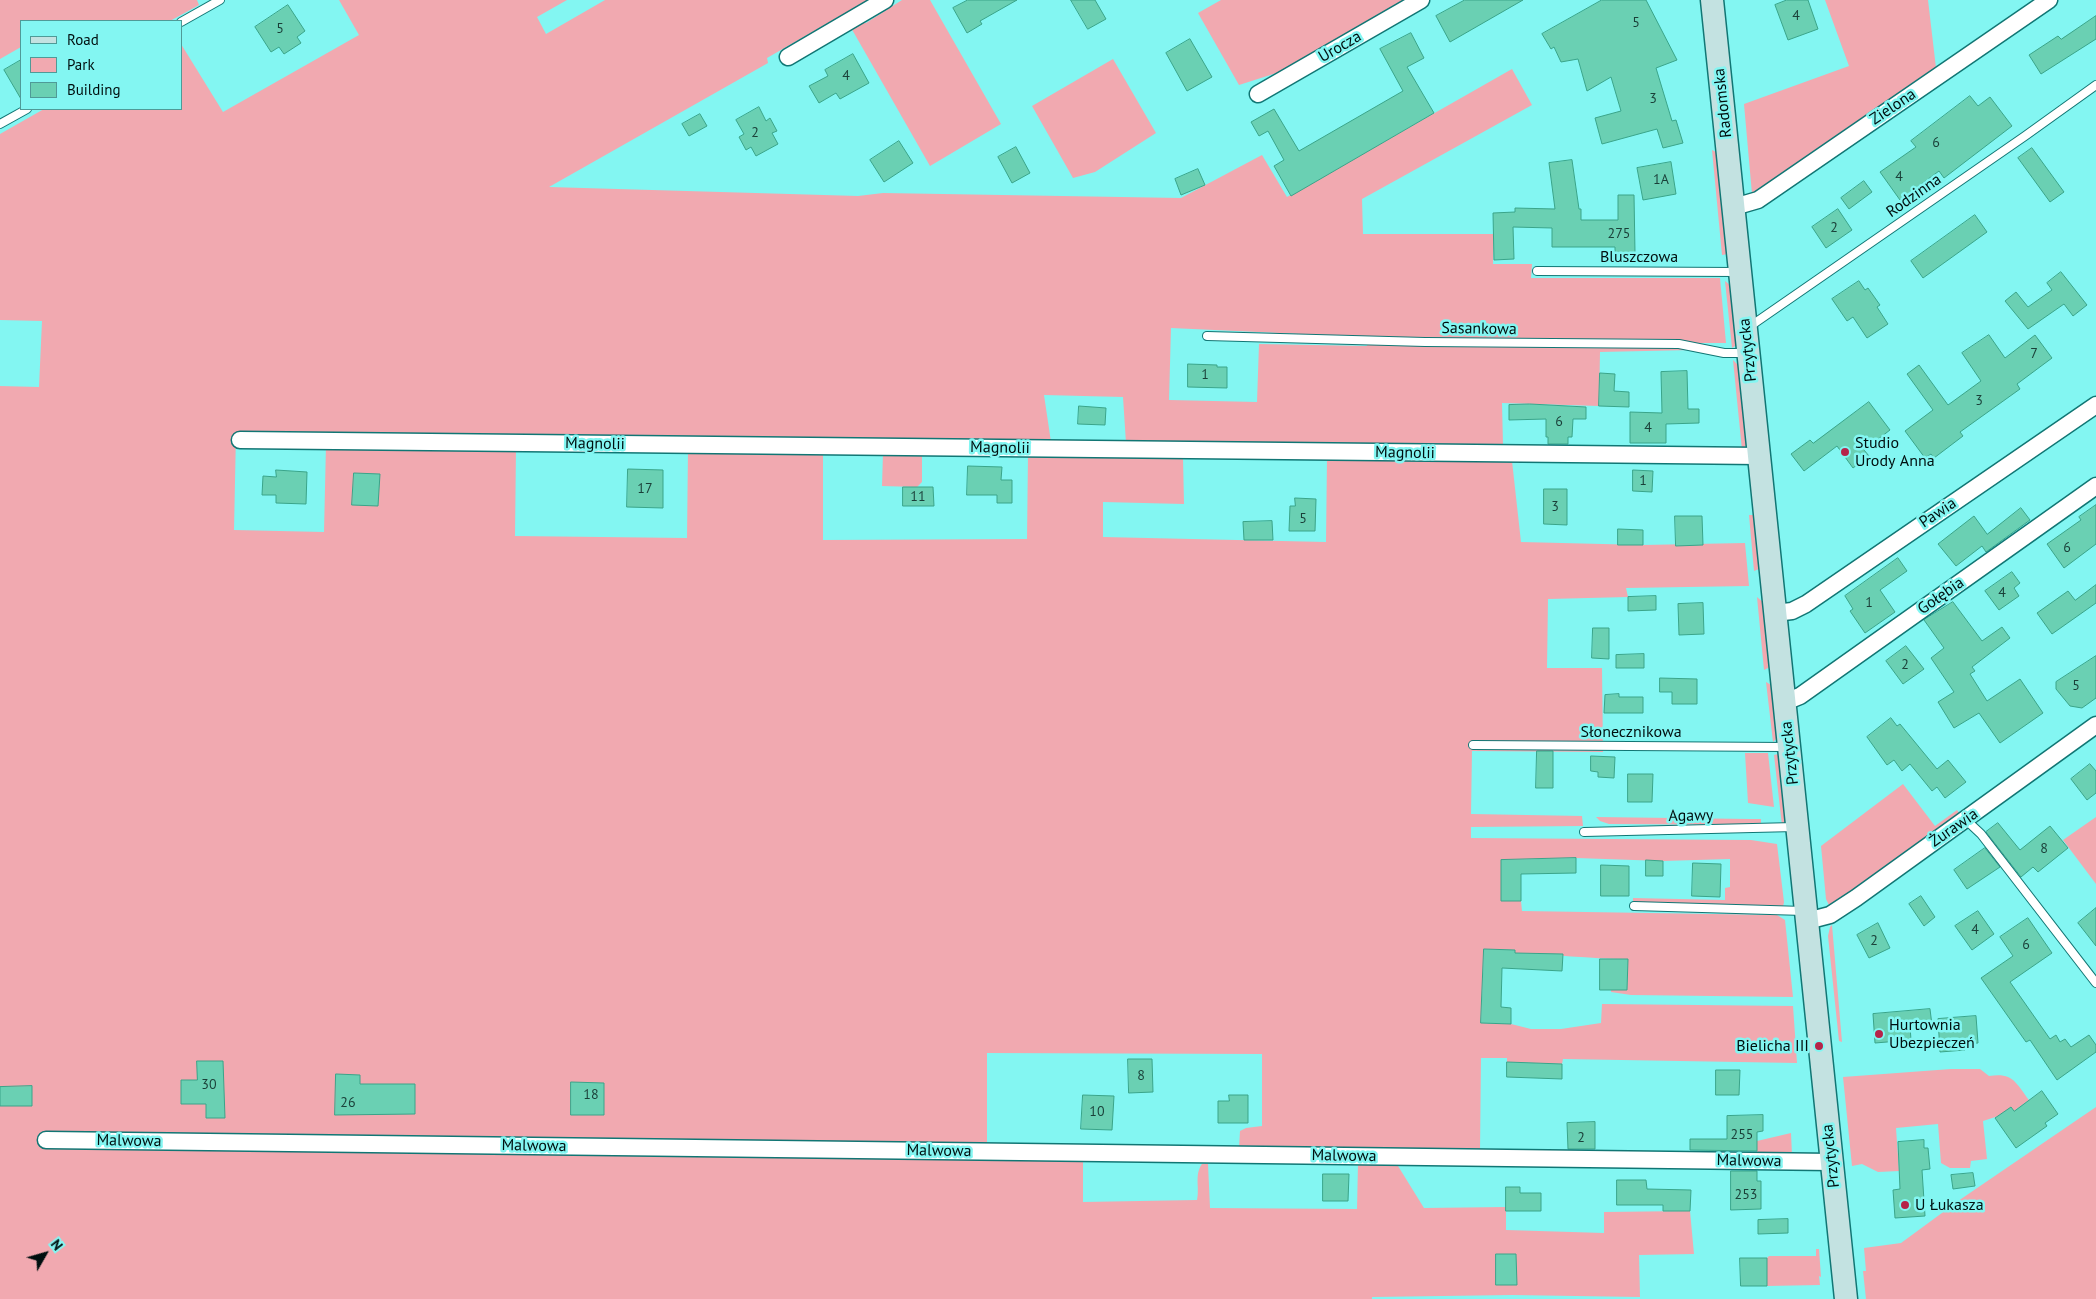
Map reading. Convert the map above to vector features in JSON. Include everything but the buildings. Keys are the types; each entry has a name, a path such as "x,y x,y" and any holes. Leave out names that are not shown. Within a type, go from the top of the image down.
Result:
{"main road":[{"name":"Radomska","path":"1712,0 1734,207"},
{"name":"Przytycka","path":"1734,207 1846,1299"}],"street":[{"path":"788,57 885,0"},
{"name":"Urocza","path":"1258,94 1421,0"},
{"name":"Zielona","path":"1734,207 1758,200 2049,0"},
{"name":"Pawia","path":"1776,614 1792,611 1806,604 2096,405"},
{"name":"Magnolii","path":"240,440 1760,456"},
{"name":"Gołębia","path":"1785,702 1800,696 2096,486"},
{"name":"Żurawia","path":"1806,916 1830,915 1856,898 2096,726"},
{"name":"Malwowa","path":"46,1140 1832,1162"}],"lane":[{"path":"182,21 220,0"},
{"name":"Rodzinna","path":"1746,329 2017,142 2096,85"},
{"path":"0,124 25,110"},
{"name":"Bluszczowa","path":"1537,270 1740,272"},
{"name":"Sasankowa","path":"1207,336 1425,342 1679,344 1724,354 1749,353"},
{"name":"Słonecznikowa","path":"1473,745 1789,747"},
{"path":"1966,820 1981,834 2096,983"},
{"name":"Agawy","path":"1584,832 1797,827"},
{"path":"1634,906 1806,916"}],"green space":[{"path":"0,0 197,0 199,5 172,20 20,20 20,48 0,59"},
{"path":"339,0 567,0 537,17 546,34 605,0 868,0 767,58 768,63 549,187 858,196 883,193 1181,198 1262,155 1287,197 1512,69 1532,105 1362,199 1363,234 1494,234 1493,264 1532,264 1531,278 1720,278 1726,343 1690,343 1691,350 1600,352 1599,406 1502,403 1503,445 1418,444 1417,448 1126,443 1123,397 1044,395 1051,442 236,433 234,530 324,532 326,445 516,448 515,536 687,538 688,450 823,452 823,540 1027,539 1028,455 1183,458 1184,504 1103,502 1103,537 1326,542 1327,458 1512,461 1521,542 1643,545 1745,543 1749,586 1626,588 1628,597 1548,599 1547,668 1602,668 1603,752 1472,751 1471,814 1582,816 1583,826 1471,827 1471,838 1751,840 1777,844 1783,907 1633,903 1633,898 1725,900 1725,888 1730,887 1730,859 1663,861 1576,858 1501,860 1501,901 1521,901 1522,911 1777,915 1785,920 1793,997 1631,995 1611,992 1611,990 1627,990 1628,959 1515,953 1514,950 1484,949 1481,1023 1511,1024 1531,1029 1561,1029 1601,1023 1602,1004 1793,1006 1797,1063 1563,1059 1562,1064 1507,1062 1507,1058 1481,1058 1480,1151 1239,1148 1240,1131 1246,1128 1262,1126 1262,1054 987,1053 987,1157 1083,1160 1083,1202 1197,1200 1198,1173 1202,1164 1208,1164 1210,1208 1357,1209 1358,1164 1398,1166 1424,1208 1506,1207 1506,1230 1604,1233 1604,1212 1690,1211 1694,1254 1639,1255 1640,1297 1512,1295 1372,1297 1372,1299 0,1299 0,386 39,387 42,321 0,320 0,134 42,110 182,110 182,46 223,112 359,35","holes":["1171,328 1366,337 1367,346 1259,344 1257,402 1169,400","1516,1254 1516,1285 1496,1285 1496,1255"]},
{"path":"902,0 930,0 1001,124 930,166 850,26 858,21 866,23"},
{"path":"1221,0 1402,0 1403,3 1289,69 1239,85 1198,13"},
{"path":"1825,0 1928,0 1936,68 1752,194 1744,104 1849,66"},
{"path":"1113,59 1156,133 1095,172 1073,178 1032,106"},
{"path":"1712,150 1718,153 1728,254 1722,255"},
{"path":"1725,281 1731,286 1738,344 1732,348"},
{"path":"1733,360 1739,366 1747,444 1742,450"},
{"path":"883,453 922,454 922,482 917,487 882,486"},
{"path":"1749,515 1753,515 1755,518 1759,569 1754,571"},
{"path":"1757,597 1764,603 1770,667 1764,670"},
{"path":"1766,682 1773,686 1778,737 1773,742"},
{"path":"1745,753 1768,753 1774,807 1748,803"},
{"path":"1778,754 1780,757 1787,818 1782,826 1774,755"},
{"path":"1903,784 1935,826 1957,810 1960,814 1831,906 1829,905 1826,899 1821,846"},
{"path":"1596,817 1761,819 1761,825 1609,824 1600,821"},
{"path":"2096,817 2096,884 2063,840"},
{"path":"1832,925 1842,1042 1839,1041 1828,936"},
{"path":"1951,1069 1980,1069 1989,1076 2009,1077 2029,1100 2014,1111 1983,1121 1987,1159 1971,1161 1970,1168 1950,1168 1941,1163 1938,1124 1896,1128 1899,1171 1878,1172 1862,1164 1852,1166 1843,1077"},
{"path":"2096,1107 2096,1299 1866,1299 1863,1271 1866,1271 1864,1248 1901,1243 1961,1199"},
{"path":"1791,1133 1792,1155 1757,1155 1757,1141"},
{"path":"1816,1249 1819,1249 1820,1285 1767,1286 1767,1258 1769,1256 1816,1256"}],"place":[{"name":"Studio Urody Anna","path":"1845,452"},
{"name":"Hurtownia Ubezpieczeń","path":"1879,1034"},
{"name":"Bielicha III","path":"1819,1046"},
{"name":"U Łukasza","path":"1905,1205"}]}
